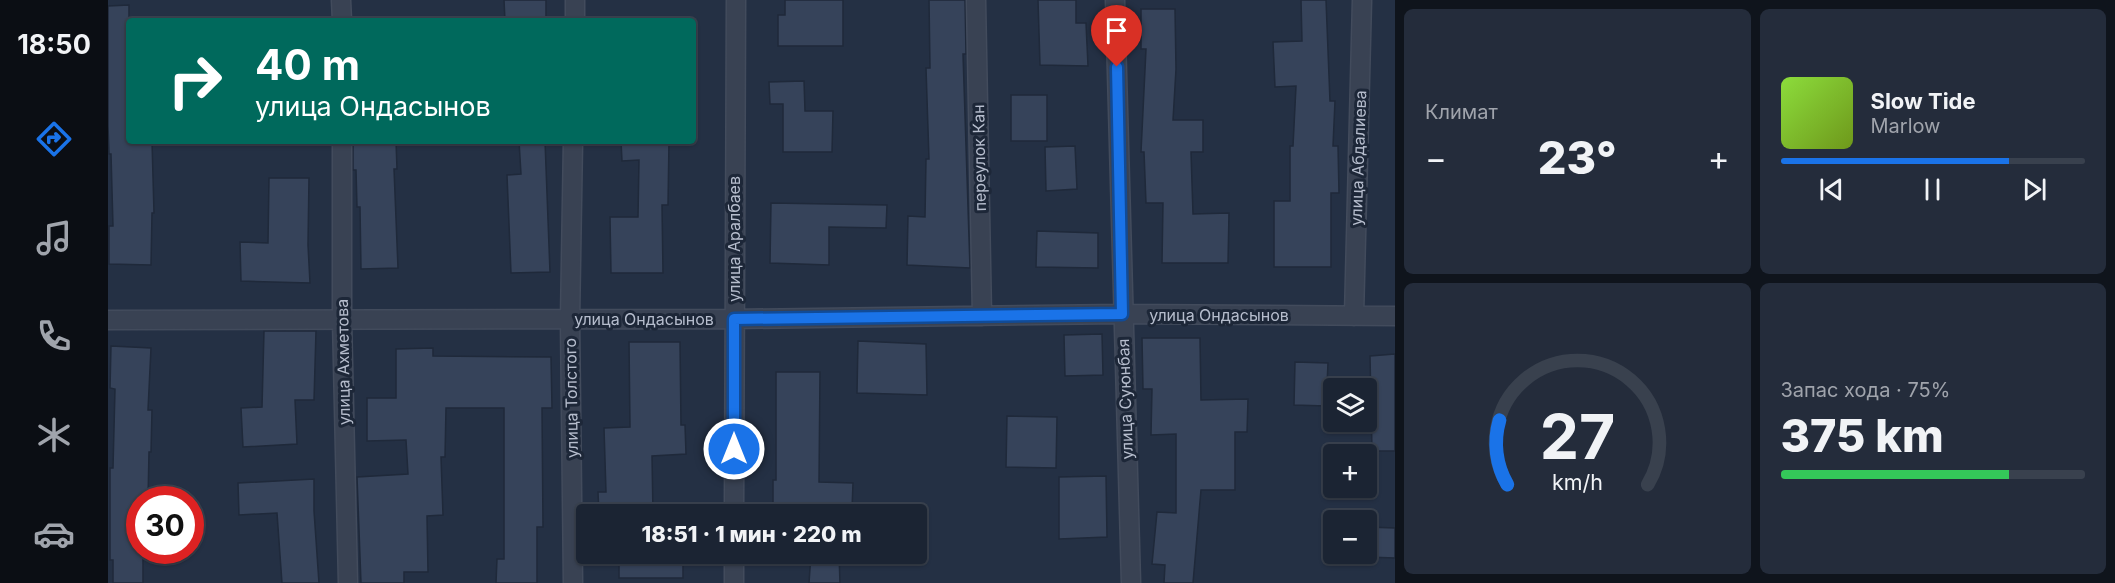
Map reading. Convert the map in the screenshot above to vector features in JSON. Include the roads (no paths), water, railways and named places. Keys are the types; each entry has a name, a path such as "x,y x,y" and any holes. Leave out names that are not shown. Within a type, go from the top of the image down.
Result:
{"street":[{"path":"342,0 342,18"},
{"path":"574,18 575,0"},
{"name":"улица Аралбаев","path":"734,504 736,0"},
{"name":"переулок Кан","path":"976,0 982,316"},
{"name":"улица Суюнбая","path":"1115,0 1131,583"},
{"name":"улица Абдалиева","path":"1354,316 1362,0"},
{"name":"улица Ахметова","path":"342,144 342,320 348,583"},
{"name":"улица Толстого","path":"573,144 570,320 573,583"},
{"name":"улица Ондасынов","path":"108,320 570,320 1122,314 1395,316"},
{"path":"734,564 734,583"}]}
